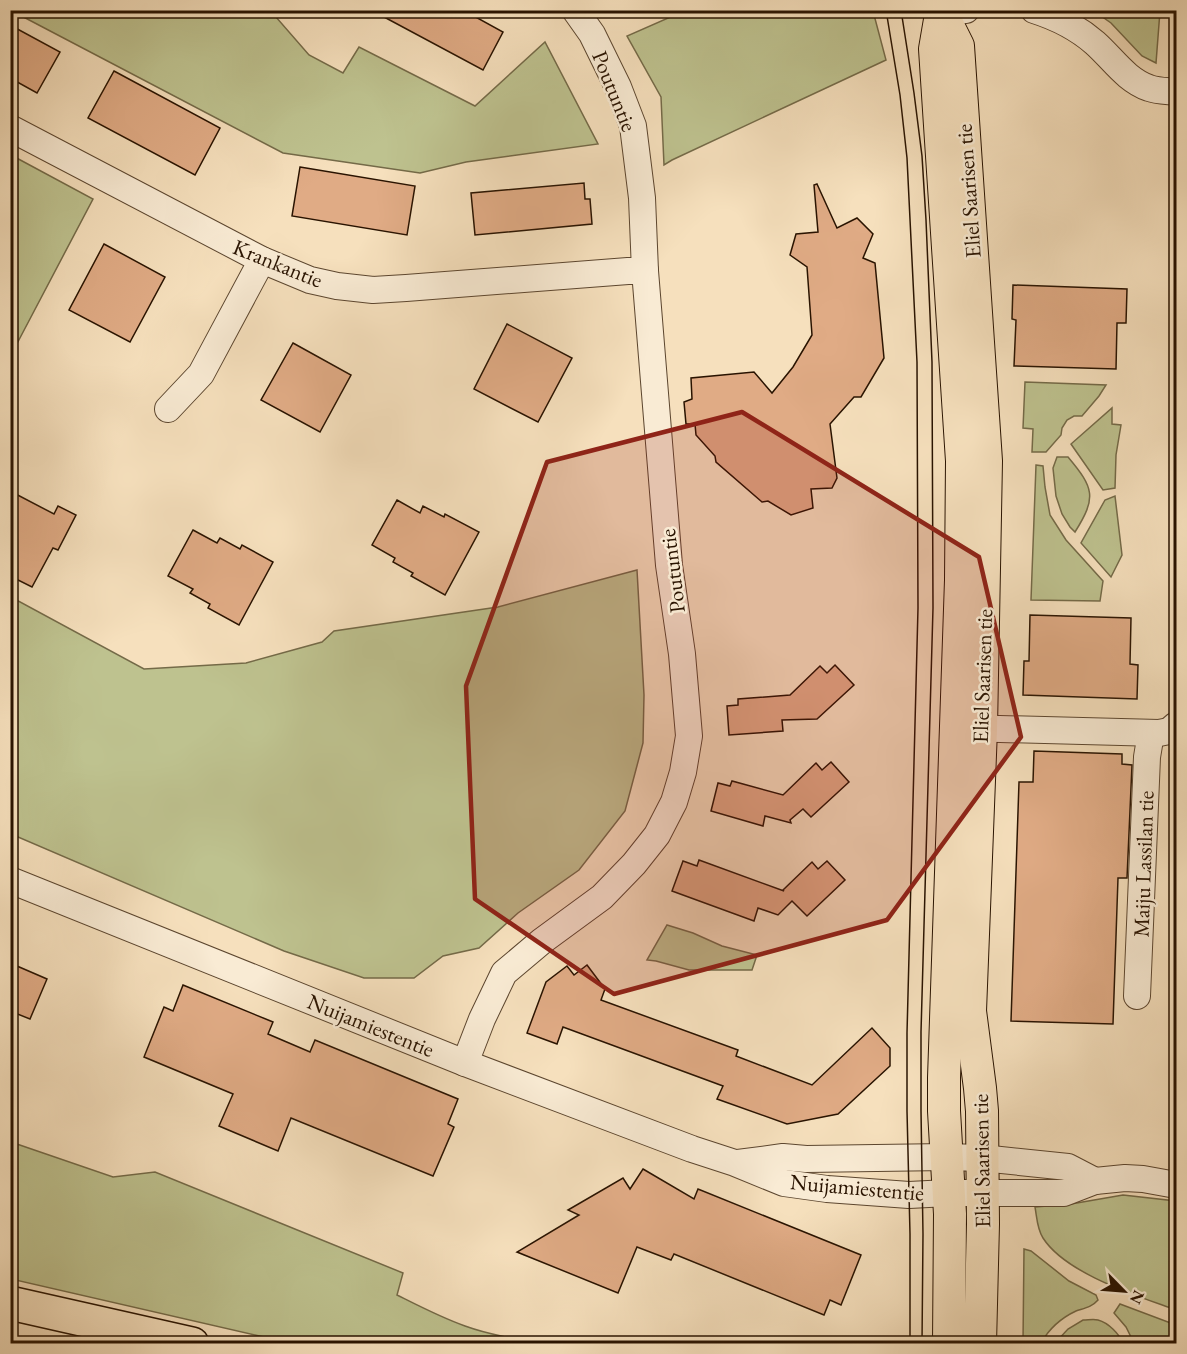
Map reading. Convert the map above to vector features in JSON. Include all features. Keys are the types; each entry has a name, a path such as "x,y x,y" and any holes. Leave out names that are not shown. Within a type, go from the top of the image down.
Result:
{"highway":[{"path":"10,1303 192,1344"}],"main road":[{"name":"Eliel Saarisen tie","path":"949,12 935,49 962,461 961,580 968,728 970,1011 980,1088 983,1194 980,1344"},
{"name":"Eliel Saarisen tie","path":"949,1344 950,1235 944,1111 944,1044 968,728"}],"street":[{"name":"Poutuntie","path":"465,1063 482,1019 504,973 542,941 602,897 634,864 657,835 674,802 683,772 689,736 682,654 669,565 645,271 642,198 633,126 618,87 592,34 575,10"},
{"path":"1034,10 1076,28 1135,81 1150,89 1176,92"},
{"name":"Krankantie","path":"10,128 262,260 310,279 337,286 373,290 645,271"},
{"path":"168,409 201,374 262,260"},
{"path":"968,728 1151,733 1169,732 1176,725"},
{"name":"Maiju Lassilan tie","path":"1137,996 1147,753 1151,733"},
{"name":"Nuijamiestentie","path":"10,880 465,1063 784,1183 840,1191 909,1195 1064,1193 1095,1181 1125,1178 1176,1185"},
{"name":"Nuijamiestentie","path":"735,1163 783,1157 818,1159 982,1158 1068,1167 1095,1181"}],"highlighted area":[{"path":"742,412 979,557 1021,737 887,920 614,994 475,899 466,686 547,462"}],"green space":[{"path":"12,11 266,11 276,17 309,55 343,73 359,47 475,106 545,42 598,144 466,162 420,173 283,153"},
{"path":"684,11 873,11 886,60 664,165 661,97 627,36"},
{"path":"1094,11 1160,11 1156,63 1142,56 1111,23"},
{"path":"11,155 93,199 11,355"},
{"path":"1025,382 1106,385 1082,416 1074,416 1067,420 1061,435 1046,452 1032,452 1033,429 1023,428"},
{"path":"1112,408 1112,424 1121,425 1116,455 1115,488 1103,490 1071,444"},
{"path":"1057,457 1068,457 1083,477 1090,493 1087,510 1075,532 1062,514 1056,496 1053,468"},
{"path":"1036,465 1043,466 1050,515 1066,540 1103,581 1100,601 1031,600"},
{"path":"1115,496 1122,555 1111,577 1081,543 1105,500"},
{"path":"637,570 644,695 643,743 625,811 579,870 518,913 479,948 443,956 414,978 364,978 284,951 11,834 11,597 144,669 246,663 322,642 334,631 498,607"},
{"path":"667,925 693,933 722,946 757,955 752,970 689,970 647,960"},
{"path":"11,1142 113,1177 155,1172 403,1273 397,1295 439,1316 484,1332 542,1343 290,1343 11,1279"},
{"path":"1123,1195 1176,1201 1176,1310 1123,1291 1085,1273 1054,1251 1041,1235 1035,1207 1071,1204"},
{"path":"1024,1249 1031,1251 1069,1281 1096,1295 1098,1300 1056,1324 1041,1343 1023,1343"},
{"path":"1120,1304 1176,1325 1176,1343 1134,1343 1126,1327 1114,1313"},
{"path":"1083,1320 1102,1321 1110,1326 1123,1343 1055,1343 1068,1329"}],"building":[{"path":"371,10 463,10 503,32 483,70"},
{"path":"10,25 60,52 37,93 10,78"},
{"path":"114,71 220,128 195,175 88,118"},
{"path":"300,167 415,186 407,235 292,216"},
{"path":"584,183 585,199 590,199 592,224 475,235 471,193"},
{"path":"817,184 837,228 857,218 873,234 863,258 875,263 884,358 861,397 854,397 830,424 837,478 832,488 811,489 813,508 791,515 768,501 762,502 716,462 715,456 696,435 695,424 686,424 684,402 692,399 691,378 754,372 772,393 793,367 812,335 807,267 790,255 796,234 818,232 814,185"},
{"path":"104,244 165,277 130,342 69,310"},
{"path":"1013,285 1127,289 1126,323 1117,323 1116,369 1014,366 1016,320 1012,319"},
{"path":"507,324 572,358 538,422 474,389"},
{"path":"293,343 351,375 320,432 261,400"},
{"path":"10,491 54,514 58,506 76,515 58,550 53,548 32,587 10,576"},
{"path":"397,500 420,513 423,506 444,517 445,514 479,532 445,595 411,576 413,573 393,562 395,558 372,545"},
{"path":"193,530 217,543 220,538 240,549 242,545 273,562 239,625 208,608 210,604 190,593 193,589 168,576"},
{"path":"1030,615 1131,618 1130,664 1138,665 1137,699 1023,695 1024,661 1029,661"},
{"path":"835,665 854,685 817,719 782,720 783,731 729,735 727,706 738,705 738,699 790,695 820,666 827,673"},
{"path":"1034,751 1122,754 1122,764 1132,765 1127,878 1118,878 1113,1024 1011,1021 1019,782 1033,782"},
{"path":"831,762 849,782 811,817 803,809 790,820 791,823 765,816 763,826 711,811 718,783 730,786 732,781 783,795 816,763 822,770"},
{"path":"699,860 784,891 812,862 818,869 827,861 845,880 807,916 792,901 778,915 758,908 754,921 672,891 683,861 697,866"},
{"path":"10,963 47,979 30,1019 10,1011"},
{"path":"587,965 605,989 601,1000 738,1050 736,1056 812,1085 872,1028 890,1048 890,1066 838,1114 787,1124 717,1099 723,1086 563,1027 557,1044 527,1033 546,982 567,966 574,975"},
{"path":"183,985 273,1022 268,1034 310,1052 315,1040 458,1099 448,1124 454,1127 433,1176 291,1118 278,1151 219,1126 233,1094 144,1057 164,1007 173,1011"},
{"path":"643,1169 694,1199 698,1189 861,1255 841,1305 830,1300 824,1315 674,1254 671,1260 637,1247 618,1293 517,1252 579,1215 568,1210 623,1178 630,1189"}],"tram line":[{"path":"886,10 900,95 907,158 917,362 918,608 907,1033 910,1344"},
{"path":"901,10 922,156 932,362 933,608 921,1032 922,1344"}]}
